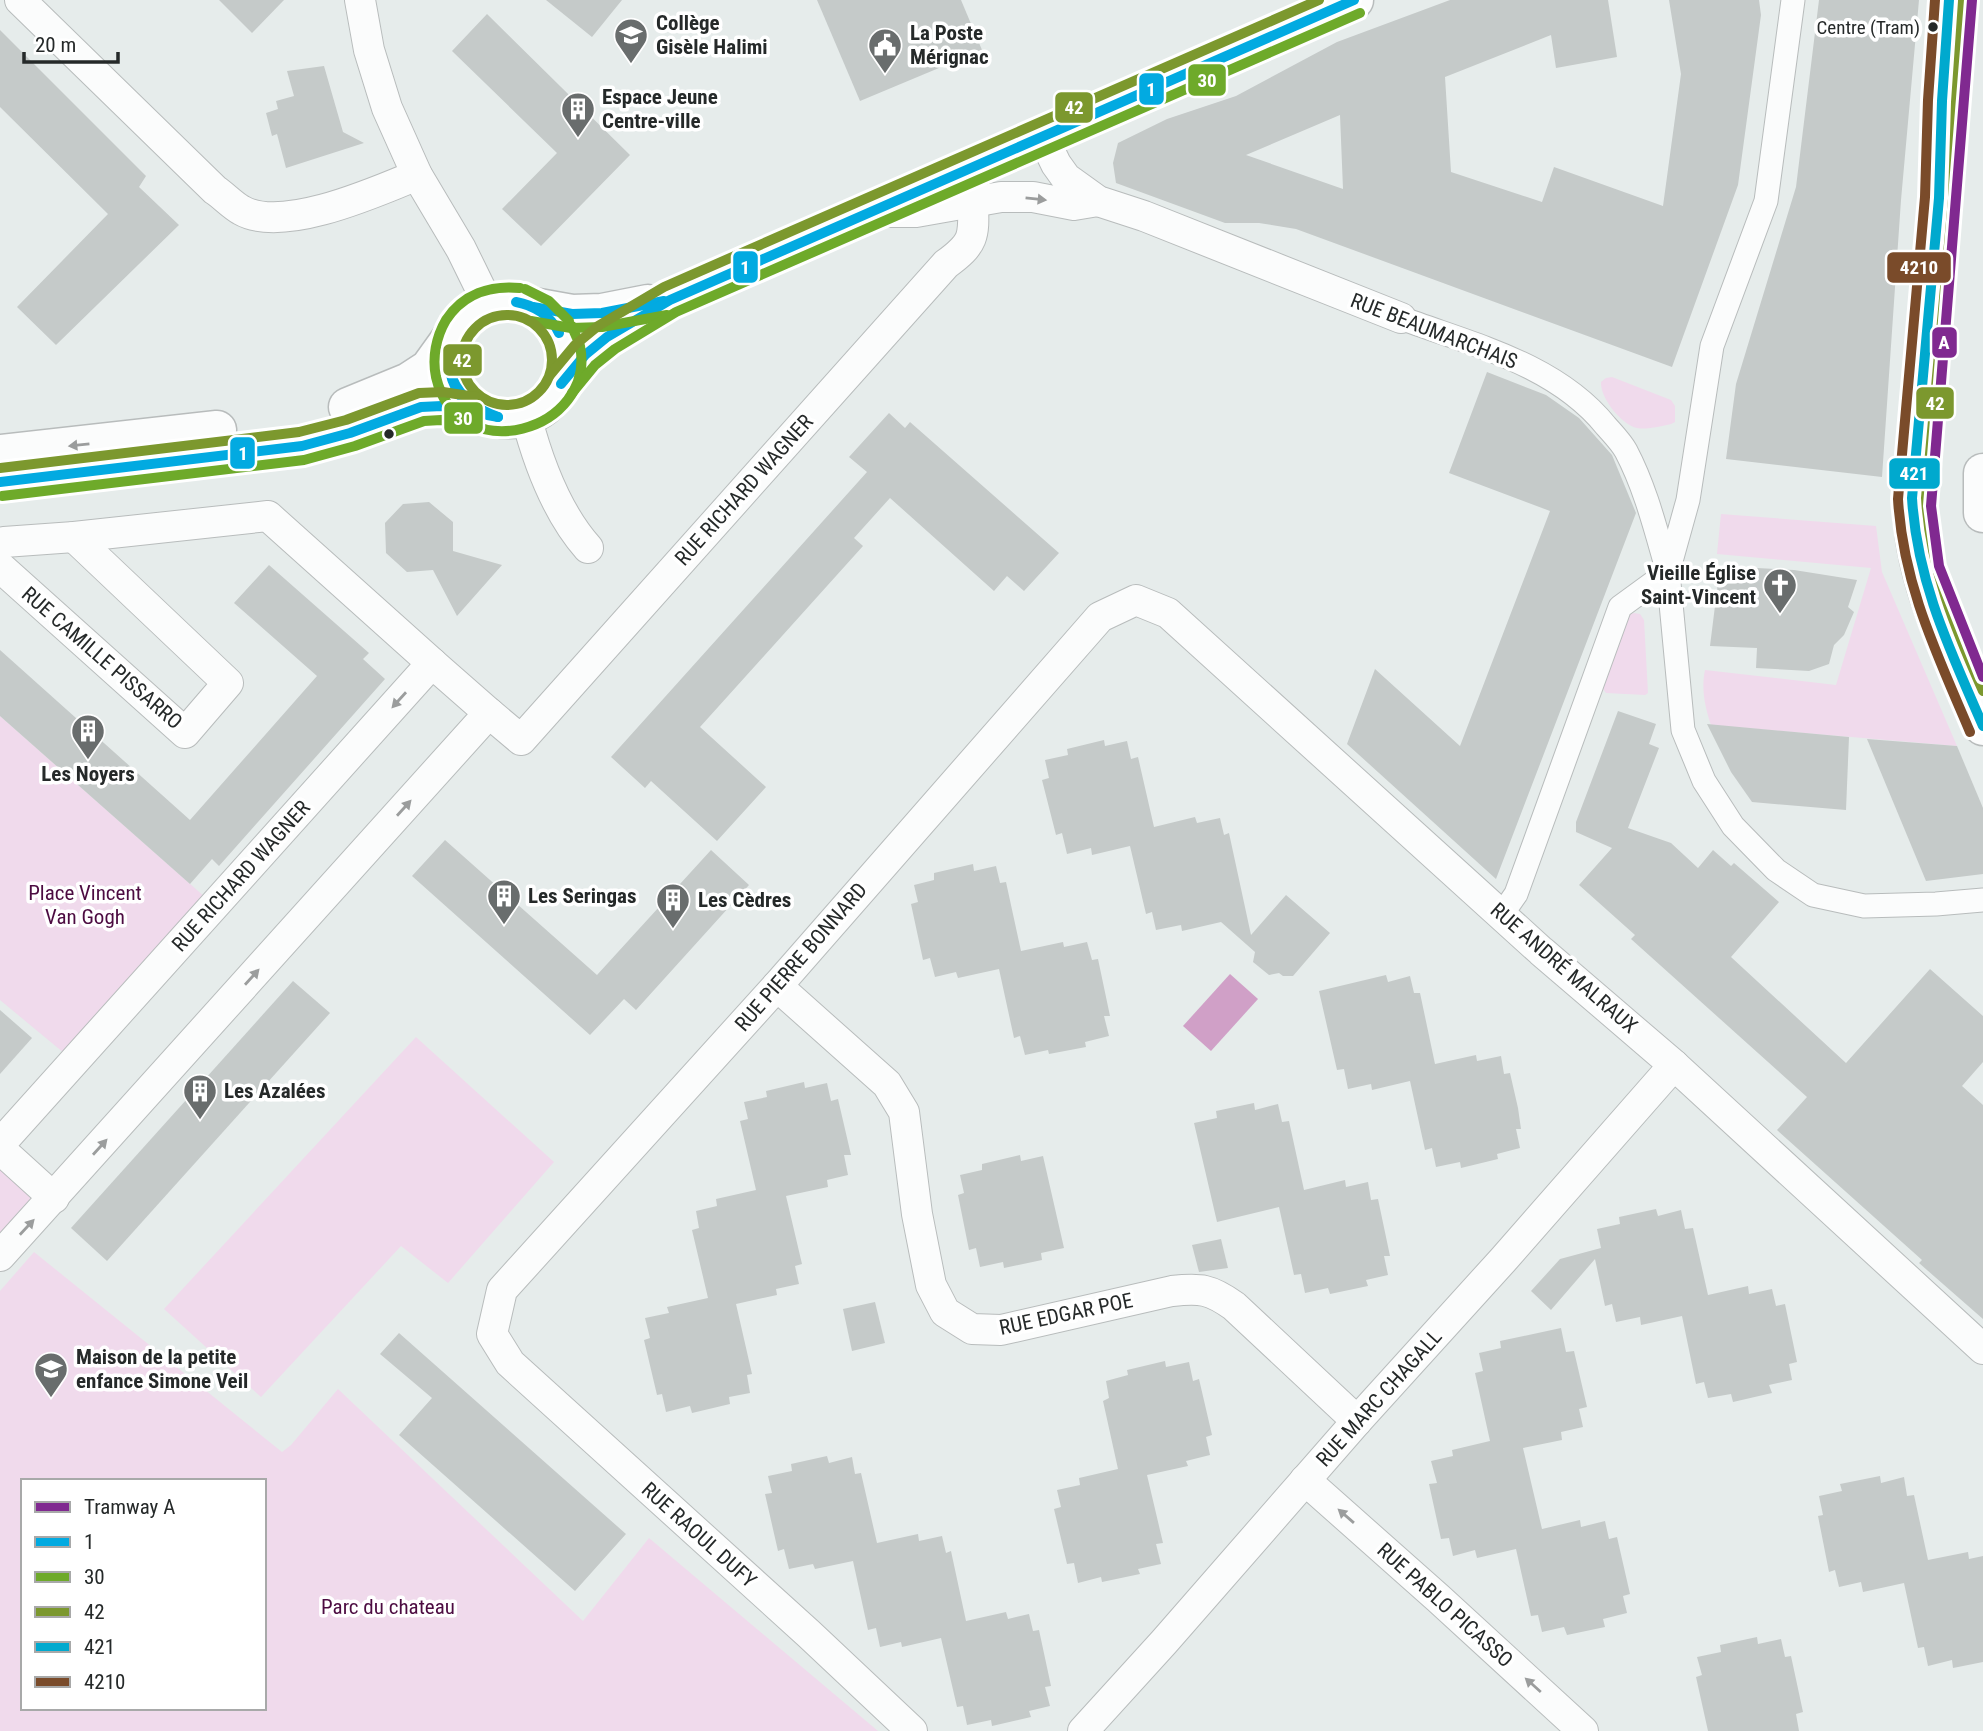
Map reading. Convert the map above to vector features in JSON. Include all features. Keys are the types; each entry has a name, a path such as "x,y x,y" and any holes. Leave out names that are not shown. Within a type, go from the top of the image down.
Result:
{"main road":[{"path":"1949,0 1939,198 1912,522 1923,583 1983,726"},
{"path":"0,482 302,446 350,433 421,407 442,406 510,418 526,416 552,398 585,355 607,337 670,300 1336,3"},
{"path":"0,454 296,421 338,411 409,382 429,369 461,323 473,311 488,304 511,301 572,314 601,313 670,300"},
{"path":"533,307 548,317 562,340 566,367 561,384"},
{"path":"452,337 448,354 449,371 455,387 466,402 480,412"},
{"path":"1983,473 1983,513"}],"street":[{"path":"20,0 215,190 242,211 265,217 288,218 381,190 417,175"},
{"path":"360,0 369,50 387,108 417,175 461,249 488,304"},
{"path":"1793,0 1766,201 1712,346 1688,500 1668,572 1683,730 1704,781 1733,826 1776,870 1814,895 1864,906 1983,900"},
{"name":"RUE BEAUMARCHAIS","path":"1042,135 1066,178 1098,201 1144,216 1401,318 1497,353 1552,378 1594,411 1625,448 1646,496 1668,572"},
{"name":"RUE BEAUMARCHAIS","path":"867,212 916,212 1012,197 1033,197 1074,205 1098,201"},
{"name":"RUE RICHARD WAGNER","path":"54,1198 0,1147 432,663 521,740 946,264 965,250 974,228 973,202"},
{"path":"526,416 536,453 571,529 588,548"},
{"path":"0,545 4,542 268,516 432,663"},
{"name":"RUE CAMILLE PISSARRO","path":"0,567 185,733 228,683 74,537"},
{"path":"1502,914 1516,894 1620,607 1668,572"},
{"name":"RUE ANDRÉ MALRAUX","path":"1136,600 1168,612 1541,950 1674,1065 1983,1349"},
{"name":"RUE PIERRE BONNARD","path":"492,1334 502,1290 777,986 1100,617 1136,600"},
{"path":"0,1256 489,713"},
{"name":"RUE EDGAR POE","path":"777,986 887,1084 904,1112 917,1214 931,1284 946,1312 972,1329 1002,1330 1172,1291 1199,1288 1217,1294 1234,1306 1357,1421"},
{"name":"RUE MARC CHAGALL","path":"1083,1731 1674,1065"},
{"name":"RUE RAOUL DUFY","path":"492,1334 510,1363 912,1731"},
{"name":"RUE PABLO PICASSO","path":"1305,1480 1583,1731"}],"green space":[{"path":"1612,377 1671,400 1675,406 1675,422 1658,427 1637,428 1625,422 1604,396 1601,382"},
{"path":"1721,514 1876,526 1882,572 1957,746 1711,725 1704,698 1705,670 1836,685 1871,568 1717,554"},
{"path":"1640,614 1644,620 1648,693 1606,693 1601,686 1628,615"},
{"name":"Place Vincent Van Gogh","path":"0,716 206,898 64,1053 0,1000"},
{"path":"416,1037 554,1162 448,1283 401,1246 261,1397 164,1309"},
{"path":"0,1149 54,1198 0,1253"},
{"name":"Parc du chateau","path":"34,1252 282,1452 338,1389 583,1621 649,1538 878,1731 0,1731 0,1291"}],"shaded area":[{"path":"1230,974 1258,999 1211,1051 1183,1026"}],"building":[{"path":"219,0 284,0 252,33"},
{"path":"546,0 622,0 592,37"},
{"name":"La Poste Mérignac","path":"817,0 961,0 982,50 860,101"},
{"path":"1450,0 1608,0 1617,57 1556,68 1551,35 1445,77 1451,172 1542,202 1554,167 1663,206 1681,74 1669,0 1759,0 1761,15 1738,185 1672,367 1296,229 1259,223 1225,223 1116,183 1113,163 1118,143 1167,119 1236,96 1337,42","holes":["1340,115 1343,189 1246,155"]},
{"path":"1819,0 1919,0 1901,200 1882,477 1726,459 1736,384 1796,187"},
{"name":"Espace Jeune Centre-ville","path":"487,14 630,155 541,246 502,209 557,153 452,51"},
{"path":"0,30 146,176 139,187 179,225 56,345 17,307 108,214 0,107"},
{"path":"324,66 343,132 364,143 286,168 277,134 272,136 266,113 278,109 276,101 294,96 287,71"},
{"path":"1487,372 1546,395 1579,418 1612,455 1636,513 1496,879 1347,744 1375,669 1460,746 1550,511 1449,473"},
{"path":"889,413 905,428 910,422 1059,553 1024,591 1007,576 994,591 890,498 854,538 863,546 700,727 766,787 717,841 651,781 645,788 611,757 867,472 849,457"},
{"path":"429,502 453,522 453,551 502,565 457,616 433,570 407,572 386,553 385,523 403,504"},
{"name":"Les Noyers","path":"269,565 369,653 363,659 385,679 219,866 212,859 190,884 0,716 0,650 190,820 317,676 234,603"},
{"name":"Vieille Église Saint-Vincent","path":"1720,566 1794,570 1857,580 1848,607 1854,612 1844,635 1834,645 1829,664 1809,671 1756,668 1757,648 1710,646"},
{"path":"1618,711 1656,724 1649,744 1659,748 1628,828 1671,843 1698,868 1713,850 1731,866 1734,863 1779,902 1731,957 1846,1063 1930,969 1983,1016 1983,1062 1962,1086 1983,1105 1983,1319 1919,1263 1922,1260 1777,1130 1807,1097 1631,939 1635,935 1579,885 1612,848 1576,832 1576,822"},
{"path":"1707,724 1849,737 1846,810 1752,802 1731,772"},
{"path":"1867,739 1957,746 1983,808 1983,874 1926,881"},
{"path":"1104,740 1105,746 1127,741 1131,759 1138,757 1154,827 1195,817 1197,823 1220,818 1224,835 1229,833 1251,935 1286,895 1330,933 1293,976 1279,973 1269,975 1253,962 1255,952 1221,922 1182,931 1181,925 1156,930 1152,912 1146,914 1130,846 1092,855 1091,848 1067,854 1062,833 1056,835 1042,780 1049,778 1045,760 1068,755 1067,749"},
{"path":"445,840 597,975 711,850 749,885 636,1010 624,999 590,1035 412,876"},
{"path":"973,864 974,871 996,866 1000,883 1006,882 1021,951 1063,942 1064,947 1087,942 1092,960 1098,959 1110,1016 1104,1016 1109,1036 1085,1042 1086,1047 1049,1054 1048,1050 1025,1055 1020,1036 1014,1038 999,969 958,978 956,972 935,977 930,958 923,960 911,904 918,902 914,885 934,880 934,873"},
{"path":"1386,975 1388,982 1410,976 1414,993 1420,993 1435,1064 1476,1055 1477,1061 1501,1056 1504,1074 1510,1073 1518,1108 1521,1129 1516,1129 1520,1148 1497,1154 1498,1159 1461,1168 1460,1162 1436,1167 1432,1148 1425,1150 1410,1081 1372,1090 1371,1084 1348,1089 1344,1069 1337,1070 1319,991"},
{"name":"Les Azalées","path":"293,981 330,1013 107,1261 71,1228"},
{"path":"0,1010 32,1038 0,1074"},
{"path":"804,1082 805,1088 827,1083 831,1101 838,1099 851,1155 844,1155 848,1175 827,1180 828,1187 786,1196 802,1264 795,1266 799,1284 776,1289 777,1295 736,1304 752,1374 747,1375 750,1393 729,1397 730,1404 692,1413 690,1406 666,1412 662,1394 657,1395 644,1340 650,1338 645,1318 669,1313 667,1307 708,1298 692,1230 699,1228 696,1211 717,1206 716,1199 756,1190 740,1121 748,1119 744,1102 767,1097 766,1091"},
{"path":"1254,1103 1255,1110 1278,1104 1282,1122 1289,1121 1304,1190 1345,1180 1346,1187 1368,1182 1371,1200 1378,1199 1390,1256 1384,1256 1388,1275 1366,1280 1368,1286 1330,1294 1328,1288 1305,1293 1301,1274 1294,1275 1279,1207 1217,1222 1194,1123 1217,1118 1216,1111"},
{"path":"1020,1155 1021,1161 1043,1156 1064,1248 1041,1253 1042,1260 1004,1268 1003,1262 980,1267 976,1248 969,1250 958,1195 964,1193 960,1175 982,1170 982,1164"},
{"path":"1656,1209 1658,1216 1681,1210 1685,1229 1693,1228 1708,1295 1748,1286 1749,1294 1772,1289 1776,1306 1785,1304 1797,1362 1789,1364 1792,1380 1769,1385 1772,1393 1733,1402 1731,1394 1708,1398 1704,1382 1696,1384 1682,1316 1641,1325 1640,1317 1616,1322 1612,1304 1605,1306 1595,1259 1551,1310 1531,1291 1560,1259 1601,1248 1597,1229 1620,1224 1619,1217"},
{"path":"1221,1239 1228,1268 1199,1272 1192,1245"},
{"path":"875,1302 885,1343 852,1351 843,1309"},
{"path":"1561,1328 1566,1352 1574,1351 1587,1407 1579,1409 1583,1427 1561,1432 1562,1440 1523,1448 1542,1529 1580,1520 1581,1527 1605,1521 1609,1539 1617,1537 1630,1594 1623,1596 1627,1613 1603,1619 1605,1627 1567,1635 1564,1627 1542,1632 1538,1615 1531,1616 1516,1549 1477,1558 1475,1550 1453,1556 1449,1538 1441,1539 1429,1484 1437,1483 1431,1461 1453,1456 1452,1450 1490,1441 1475,1373 1483,1371 1479,1353 1501,1348 1500,1341"},
{"path":"399,1333 626,1534 575,1591 399,1435 432,1398 380,1354"},
{"path":"1165,1361 1166,1367 1189,1362 1193,1381 1199,1379 1212,1435 1206,1437 1210,1455 1186,1461 1188,1466 1147,1475 1163,1543 1156,1544 1161,1564 1138,1569 1140,1574 1102,1582 1101,1577 1078,1583 1074,1563 1067,1564 1054,1509 1061,1507 1057,1490 1080,1485 1079,1478 1118,1469 1103,1401 1109,1398 1106,1381 1128,1375 1127,1370"},
{"path":"827,1456 829,1463 852,1457 855,1474 861,1473 877,1543 918,1534 919,1541 942,1536 946,1553 951,1551 966,1621 1006,1612 1008,1619 1029,1614 1033,1631 1039,1630 1051,1686 1045,1687 1050,1706 1029,1711 1031,1717 992,1726 991,1720 967,1725 963,1706 957,1707 941,1638 902,1647 901,1642 880,1647 876,1628 868,1630 853,1561 815,1569 813,1564 789,1569 784,1549 778,1551 765,1494 772,1493 768,1476 792,1471 791,1464"},
{"path":"1880,1476 1881,1483 1904,1477 1907,1496 1914,1495 1928,1560 1968,1552 1969,1559 1983,1556 1983,1662 1953,1668 1952,1660 1928,1666 1924,1647 1918,1648 1904,1583 1863,1592 1861,1582 1839,1587 1835,1570 1829,1572 1818,1516 1823,1515 1819,1496 1842,1491 1840,1484"},
{"path":"1757,1637 1758,1644 1781,1639 1785,1657 1791,1656 1803,1712 1796,1714 1799,1731 1708,1731 1696,1677 1702,1675 1697,1657 1721,1652 1720,1645"}],"tram line":[{"name":"A","path":"1972,0 1931,506 1939,566 1983,677"}],"transit line":[{"name":"42","path":"550,375 575,345 598,326 664,287 1319,0"},
{"name":"1","path":"561,384 585,355 607,337 670,300 1354,0"},
{"name":"4210","path":"1935,0 1925,197 1898,499 1901,531 1914,590 1934,647 1970,732"},
{"name":"421","path":"1949,0 1939,198 1912,498 1915,529 1928,587 1947,643 1983,726"},
{"name":"42","path":"1963,1 1953,199 1926,498 1928,524 1938,573 1954,621 1983,691"},
{"name":"30","path":"572,393 595,365 615,349 676,312 1360,13"},
{"name":"30","path":"520,288 498,288 469,298 453,311 440,333 435,355 436,377 449,406 470,424 496,431 523,429 548,418 568,400 580,376 580,346 572,326"},
{"name":"30","path":"525,289 549,301 569,321"},
{"name":"1","path":"533,307 572,314 602,313 664,301"},
{"name":"1","path":"516,302 541,312 559,333"},
{"name":"42","path":"507,315 524,319 539,328 548,343 552,360 548,377 539,392 524,401 507,405 490,401 475,392 466,377 462,360 466,343 475,328 490,319 507,315"},
{"name":"30","path":"531,321 571,328 602,327 667,315"},
{"name":"1","path":"450,371 457,388 468,400 498,417"},
{"name":"1","path":"450,371 452,380 466,403 481,412 498,417"},
{"name":"42","path":"0,468 299,432 346,420 419,393 443,392 482,398"},
{"name":"1","path":"0,482 302,446 350,433 421,407 442,406 480,412"},
{"name":"30","path":"2,496 304,460 355,446 424,421 441,420 478,426"}],"place":[{"name":"Centre (Tram)","path":"1933,27"},
{"name":"Collège Gisèle Halimi","path":"631,65"},
{"name":"La Poste Mérignac","path":"885,75"},
{"name":"Espace Jeune Centre-ville","path":"578,139"},
{"name":"Vieille Église Saint-Vincent","path":"1780,615"},
{"name":"Les Noyers","path":"88,761"},
{"name":"Les Seringas","path":"504,926"},
{"name":"Les Cèdres","path":"673,930"},
{"name":"Les Azalées","path":"200,1121"},
{"name":"Maison de la petite enfance Simone Veil","path":"51,1399"}]}
